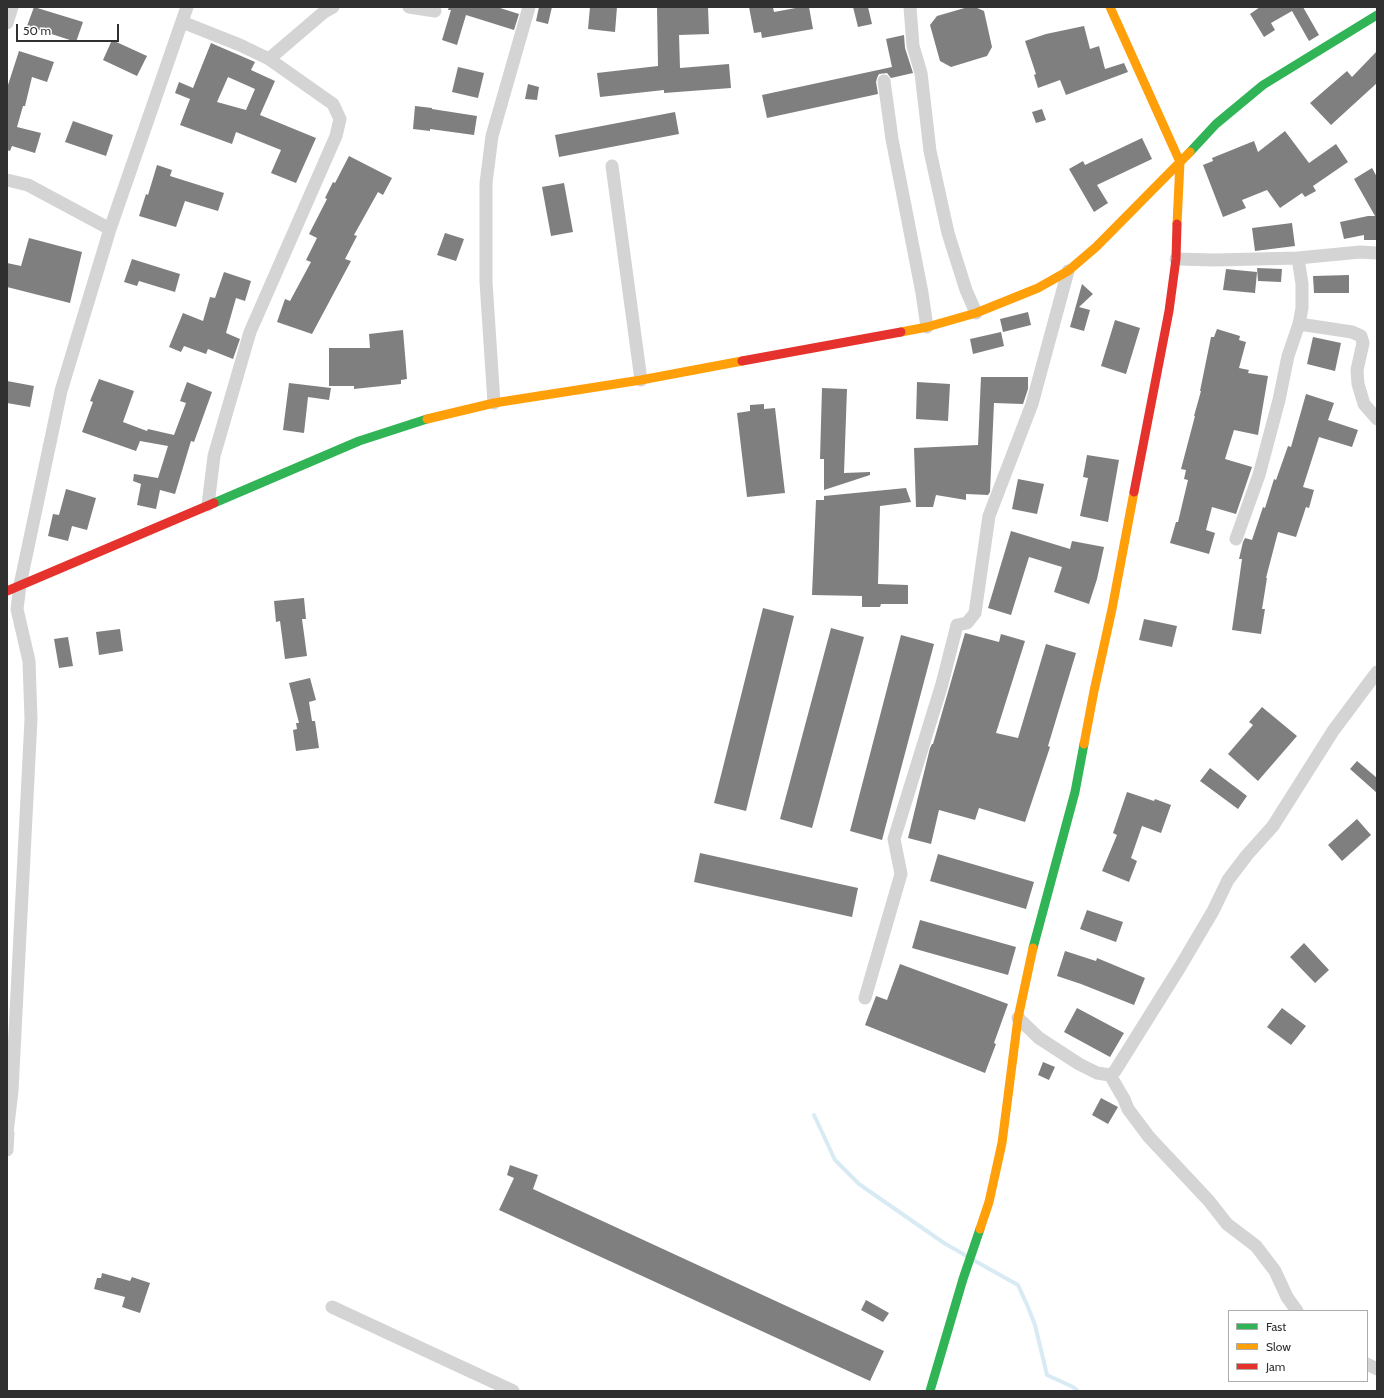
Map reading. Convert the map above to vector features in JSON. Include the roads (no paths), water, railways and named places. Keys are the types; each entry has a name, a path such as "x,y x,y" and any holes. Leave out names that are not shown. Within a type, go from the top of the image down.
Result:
{"main road":[{"path":"930,1391 963,1279 989,1202 1002,1143 1018,1018 1034,943 1075,792 1094,691 1112,610 1147,419 1169,311 1176,259 1180,162 1110,7"},
{"path":"7,591 359,441 417,421 494,403 641,380 927,327 976,313 1038,288 1068,271 1096,247 1216,124 1263,85 1377,15"}],"street":[{"path":"7,23 12,7"},
{"path":"7,1150 7,1133 12,1091 31,720 29,661 17,609 20,585 61,391 110,229 187,7"},
{"path":"269,59 324,12 333,7"},
{"path":"409,7 435,11"},
{"path":"494,403 486,282 486,183 492,136 529,7"},
{"path":"910,7 913,46 921,73 930,151 948,233 966,290 976,313"},
{"path":"182,22 240,45 269,59 333,104 340,119 336,136 250,332 214,456 208,505"},
{"path":"884,81 892,139 922,293 927,327"},
{"path":"612,166 641,380"},
{"path":"7,180 28,185 110,229"},
{"path":"1176,259 1215,260 1298,258 1360,252 1377,253"},
{"path":"1236,539 1259,475 1279,400 1288,356 1299,324 1302,308 1302,284 1298,258"},
{"path":"865,998 901,874 894,839 942,684 957,625 966,623 975,613 989,516 1032,404 1068,271"},
{"path":"1299,324 1352,332 1361,336 1363,343 1357,370 1358,384 1364,404 1377,419"},
{"path":"1110,1075 1115,1070 1180,968 1213,911 1228,880 1247,855 1273,826 1333,732 1377,672"},
{"path":"1018,1018 1038,1038 1079,1064 1097,1073 1110,1075"},
{"path":"1110,1075 1128,1109 1149,1137 1209,1201 1227,1224 1256,1246 1275,1271 1286,1297 1296,1310"},
{"path":"332,1307 513,1391"},
{"path":"1368,1364 1377,1369"}],"waterway":[{"path":"814,1115 835,1160 859,1184 944,1243 965,1255"},
{"path":"975,1261 1018,1285 1035,1325 1047,1375 1073,1387 1078,1391"}]}
